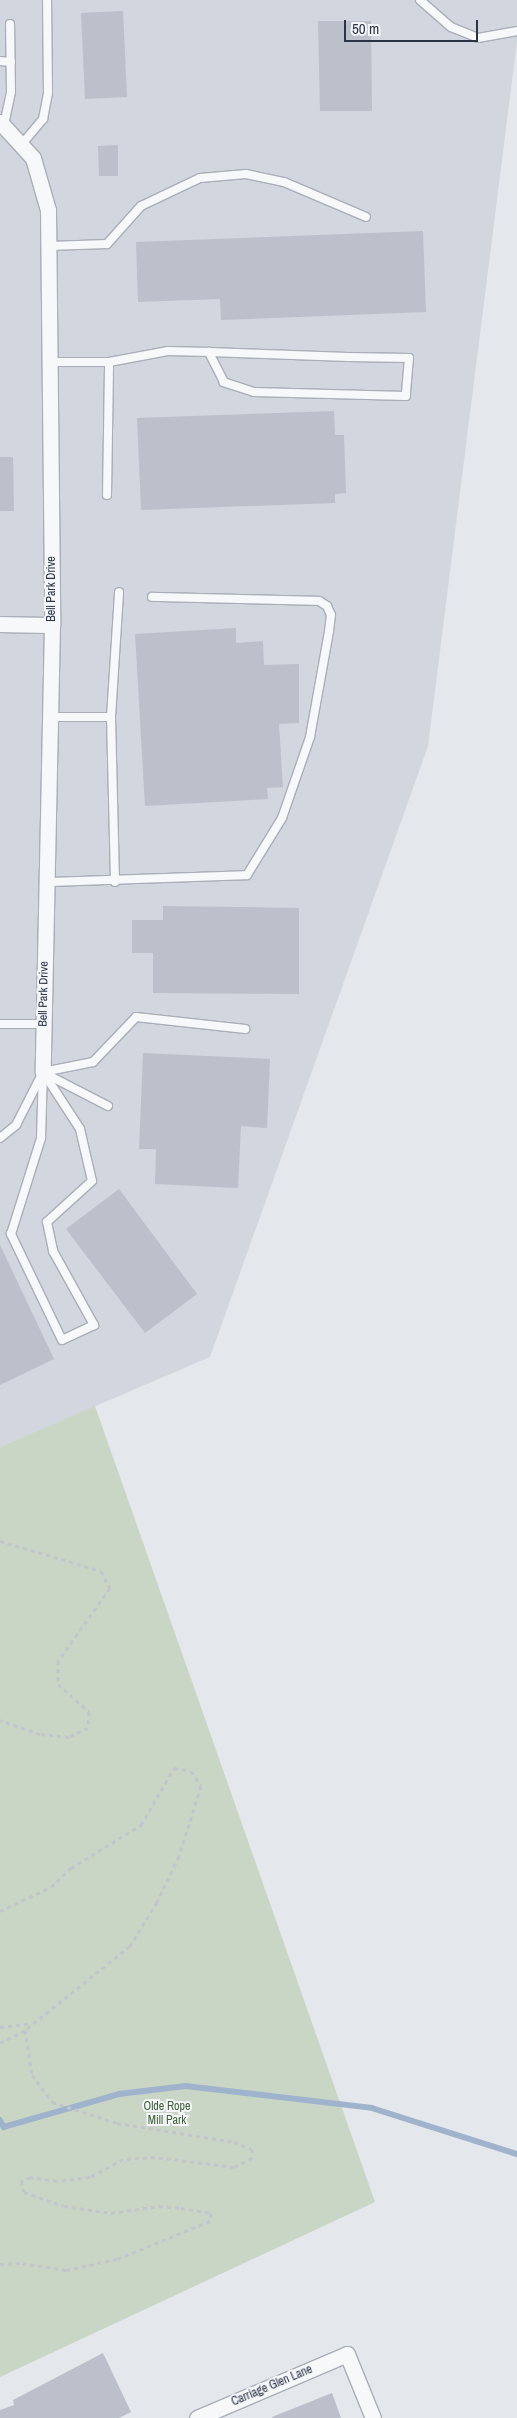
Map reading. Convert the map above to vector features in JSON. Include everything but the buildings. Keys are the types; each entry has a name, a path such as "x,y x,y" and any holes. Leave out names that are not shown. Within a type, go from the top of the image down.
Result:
{"street":[{"name":"Bell Park Drive","path":"2,123 33,158 48,210 52,625 43,1072"},
{"path":"0,624 52,625"},
{"name":"Carriage Glen Lane","path":"197,2418 216,2414 347,2354 373,2418"}],"lane":[{"path":"22,144 43,119 48,93 47,0"},
{"path":"420,0 452,27 478,38 517,31"},
{"path":"2,123 11,92 10,24"},
{"path":"0,61 10,62"},
{"path":"49,246 107,244 140,206 200,178 246,174 284,182 366,217"},
{"path":"50,362 109,362 144,353 209,352 409,358 406,396 254,392 224,382 209,352"},
{"path":"107,495 109,362"},
{"path":"115,882 111,717 119,592"},
{"path":"47,882 115,882 238,877 253,870 282,818 310,737 331,616 327,606 318,601 152,597"},
{"path":"50,717 111,717"},
{"path":"43,1072 93,1062 136,1017 245,1028"},
{"path":"0,1024 44,1024"},
{"path":"43,1072 80,1128 92,1181 47,1222 53,1251 94,1325 62,1340 11,1234 41,1138 43,1072"},
{"path":"43,1072 108,1106"},
{"path":"0,1138 16,1125 43,1072"}],"path":[{"path":"0,1542 101,1571 110,1588 58,1661 58,1684 90,1712 88,1728 69,1737 40,1734 0,1720"},
{"path":"0,1911 51,1887 71,1868 142,1825 174,1768 191,1771 201,1786 179,1856 157,1902 130,1946 100,1973 71,1990 31,2022 25,2030 0,2043"},
{"path":"0,2027 31,2022"},
{"path":"0,2264 20,2263 66,2270 117,2259 210,2222 211,2213 180,2208 159,2206 111,2213 64,2206 24,2192 21,2182 30,2177 57,2180 90,2176 123,2159 155,2157 234,2167 252,2158 252,2149 234,2142 117,2123 52,2102 32,2075 25,2030"}],"shaded area":[{"path":"0,0 517,0 517,41 428,746 210,1357 0,1447"}],"green space":[{"name":"Olde Rope Mill Park","path":"95,1406 375,2202 0,2377 0,1447"}],"waterway":[{"path":"0,2120 4,2127 119,2094 186,2086 372,2108 517,2154"}]}
